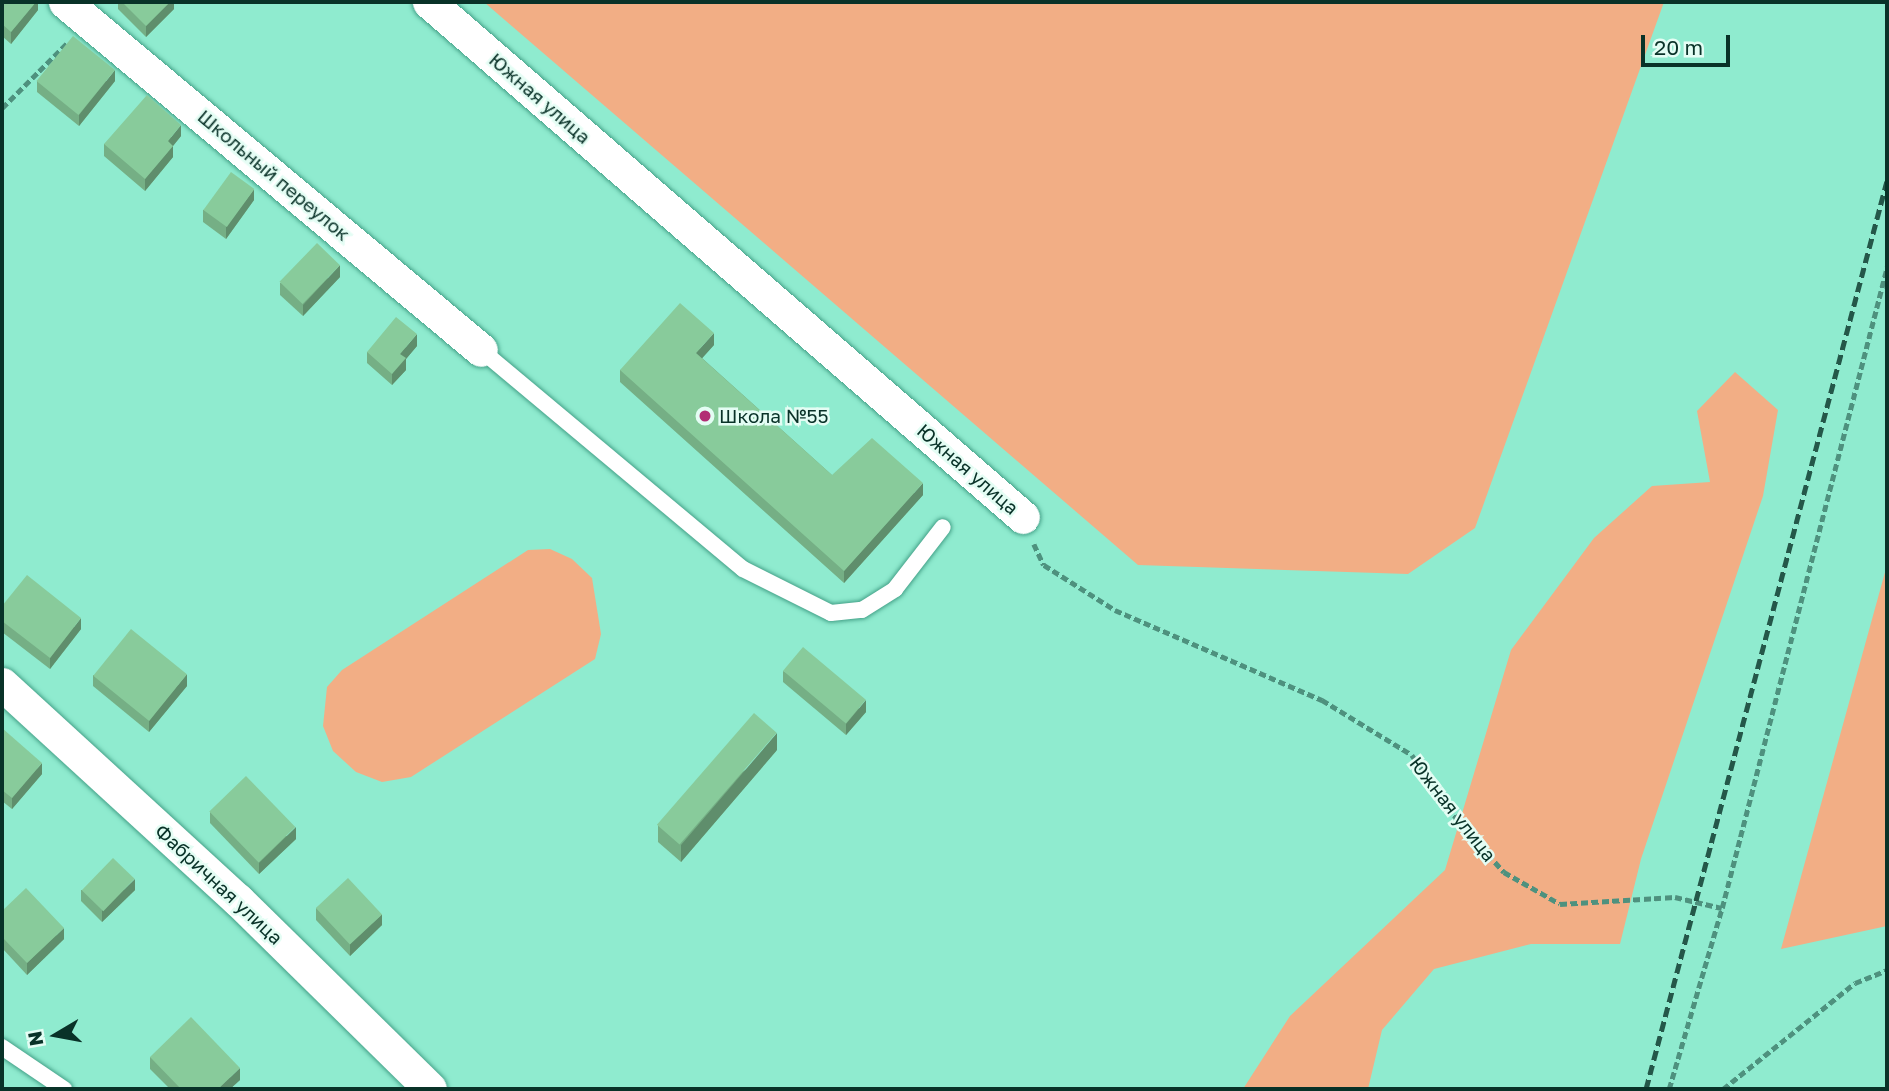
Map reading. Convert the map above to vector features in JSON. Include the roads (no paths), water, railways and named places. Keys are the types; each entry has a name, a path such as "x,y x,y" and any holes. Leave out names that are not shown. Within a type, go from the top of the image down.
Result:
{"street":[{"name":"Южная улица","path":"429,2 1023,517"},
{"name":"Школьный переулок","path":"77,12 481,350"},
{"name":"Фабричная улица","path":"2,684 238,900 430,1089"}],"lane":[{"path":"481,350 743,569 831,613 862,610 895,589 943,527"},
{"path":"2,1047 64,1089"}],"railway":[{"path":"1646,1089 1887,181"}],"place":[{"name":"Школа №55","path":"705,416"}]}
